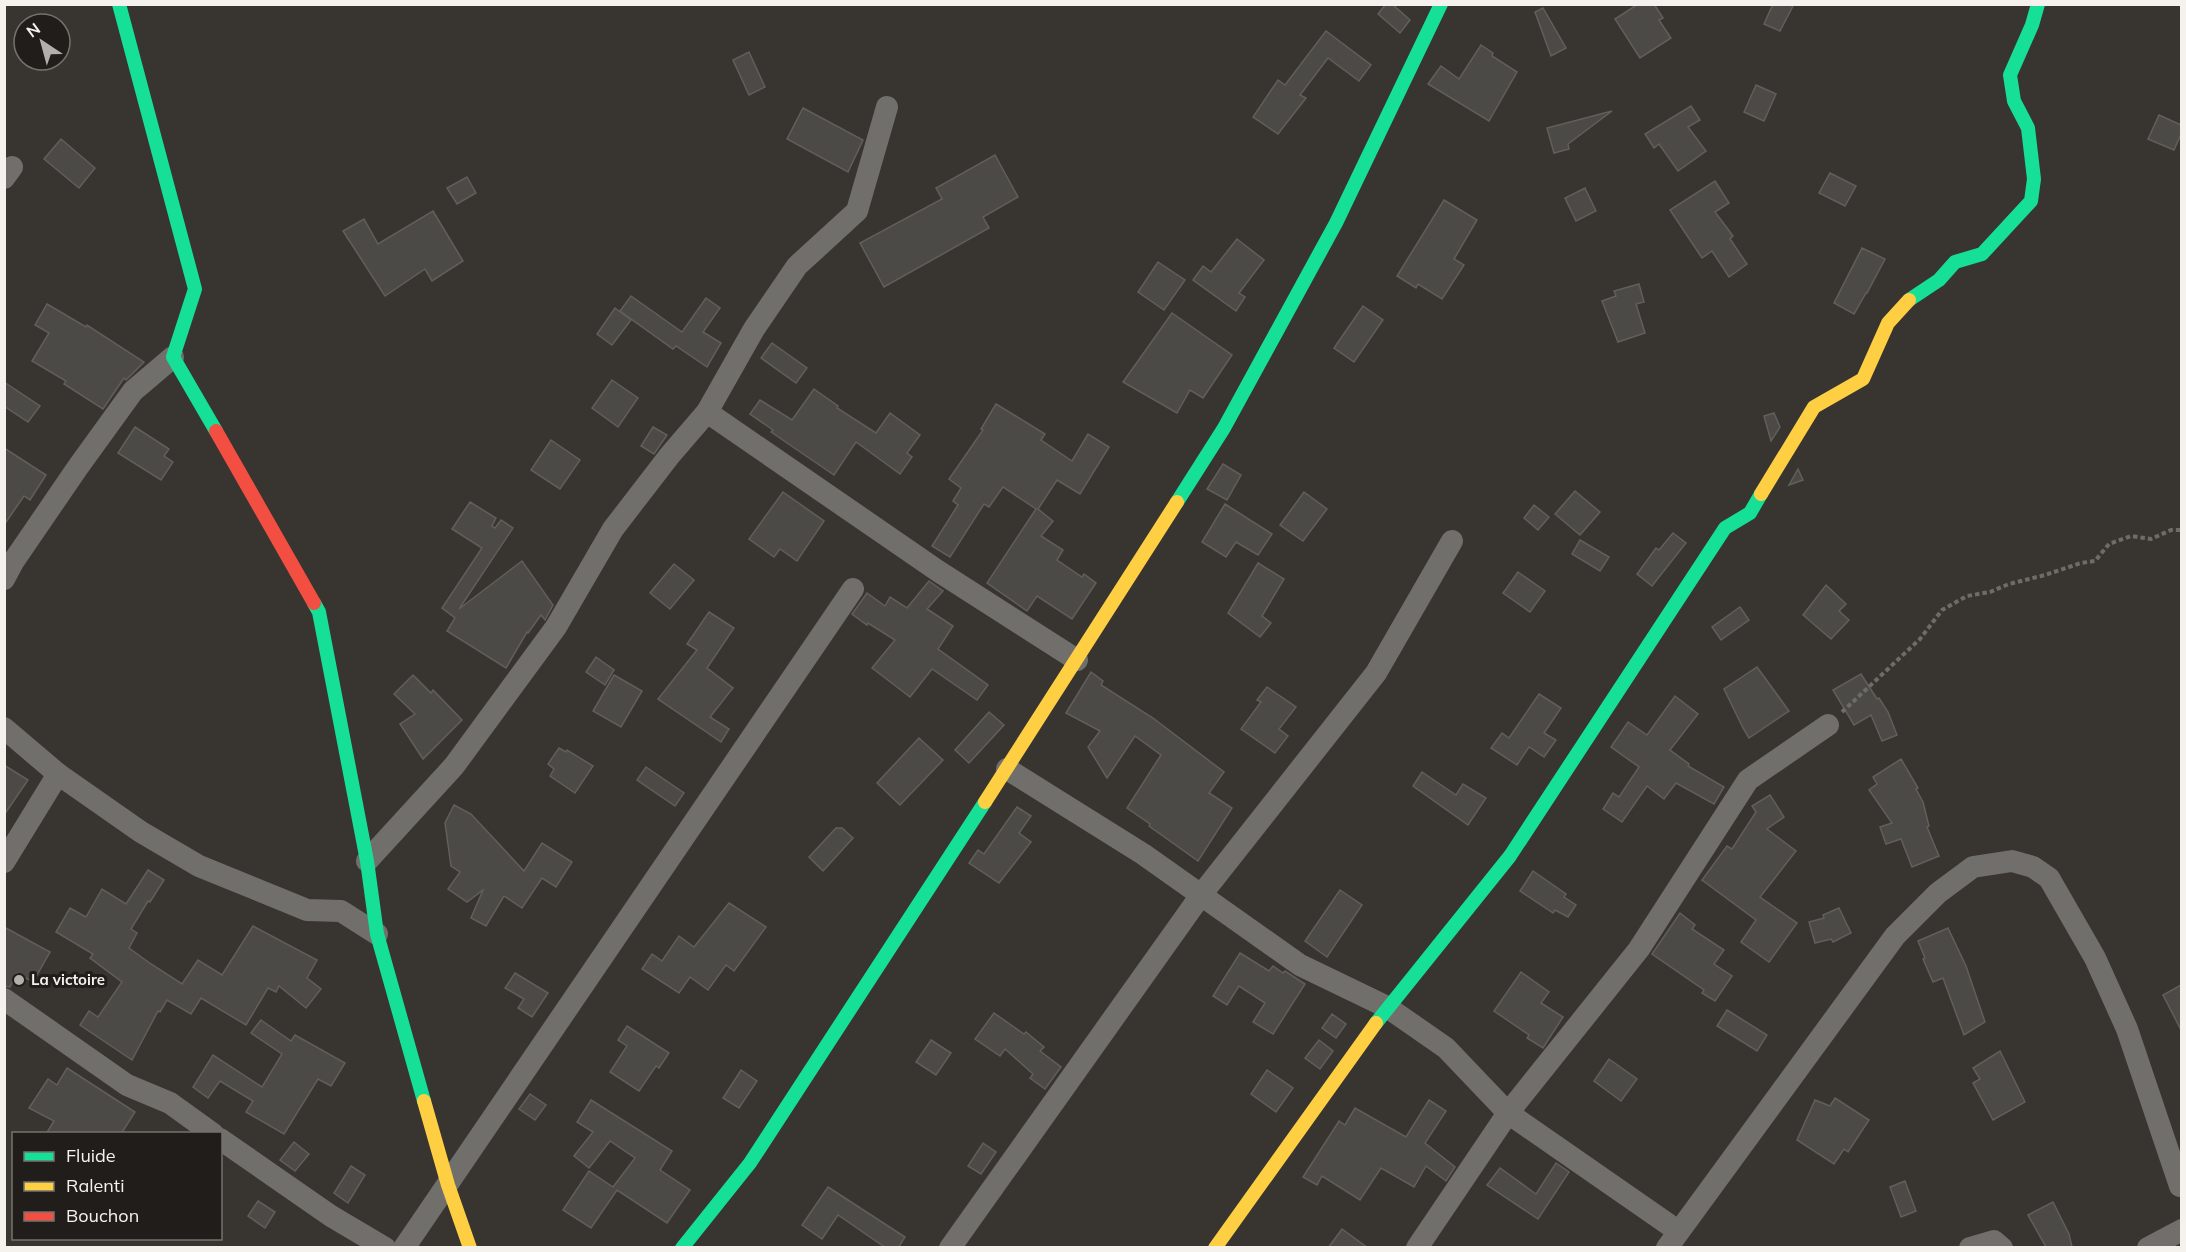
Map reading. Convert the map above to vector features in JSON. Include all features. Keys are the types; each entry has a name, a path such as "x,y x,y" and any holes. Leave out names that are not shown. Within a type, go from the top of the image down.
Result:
{"street":[{"path":"4,579 78,467 133,391 173,357 195,289 119,4"},
{"path":"682,1248 750,1163 1007,769 1224,428 1336,223 1441,4"},
{"path":"1215,1248 1387,1007 1510,856 1725,528 1750,513 1814,407 1863,379 1888,323 1911,298 1939,280 1955,262 1982,254 2031,201 2034,179 2028,128 2014,101 2010,75 2032,25 2038,4"},
{"path":"367,861 454,766 556,627 613,529 670,455 707,412 754,329 797,266 858,211 887,107"},
{"path":"173,357 319,612 367,861 377,934 448,1185 470,1248"},
{"path":"707,412 938,571 1077,660"},
{"path":"950,1248 1201,895 1376,673 1452,541"},
{"path":"404,1248 854,589"},
{"path":"1417,1248 1508,1113 1639,949 1748,780 1828,725"},
{"path":"4,728 58,774 141,832 199,866 307,910 341,911 377,934"},
{"path":"1007,769 1143,854 1300,965 1387,1007 1446,1048 1508,1113 1672,1239 1894,936 1938,893 1973,867 2012,861 2033,867 2049,878 2095,958 2127,1029 2181,1190"},
{"path":"4,862 58,774"},
{"path":"4,999 127,1085 170,1103 210,1132"},
{"path":"222,1140 331,1216 385,1248"},
{"path":"2148,1248 2181,1230"},
{"path":"1971,1248 1994,1241 2002,1248"}],"path":[{"path":"1828,725 1920,639 1942,610 1967,596 1990,592 2081,563 2095,561 2109,544 2131,537 2151,538 2171,530 2181,530"}],"building":[{"path":"1386,4 1392,4 1410,20 1400,33 1378,14"},
{"path":"1638,4 1654,4 1663,18 1659,20 1671,38 1640,58 1615,19"},
{"path":"1773,4 1794,4 1780,31 1764,24"},
{"path":"1543,8 1566,48 1551,56 1535,12"},
{"path":"1326,31 1371,65 1359,81 1328,58 1300,95 1306,98 1278,134 1253,117 1278,80 1285,85"},
{"path":"1481,45 1493,53 1492,56 1517,72 1489,121 1428,84 1441,66 1459,79"},
{"path":"749,52 765,87 749,95 733,60"},
{"path":"1756,85 1776,94 1764,121 1744,112"},
{"path":"1691,106 1700,120 1688,127 1706,151 1678,171 1659,144 1654,148 1645,134"},
{"path":"803,108 863,140 848,172 787,139"},
{"path":"1612,111 1568,144 1569,149 1554,153 1547,128"},
{"path":"2159,115 2181,125 2181,134 2174,150 2148,139"},
{"path":"61,139 95,168 79,188 44,159"},
{"path":"995,155 1018,197 983,217 989,228 884,287 860,243 942,199 936,188"},
{"path":"1830,173 1856,186 1845,206 1819,193"},
{"path":"467,177 476,193 457,204 447,188"},
{"path":"1715,181 1729,203 1715,212 1733,236 1730,239 1747,264 1729,277 1712,251 1702,258 1670,210"},
{"path":"1585,188 1596,211 1576,221 1565,198"},
{"path":"1444,200 1477,220 1454,259 1464,265 1442,299 1418,284 1416,288 1397,276"},
{"path":"433,211 463,261 432,281 425,269 385,296 343,231 364,219 378,244"},
{"path":"1237,239 1264,260 1239,293 1245,297 1236,311 1193,280 1203,266 1211,272"},
{"path":"1862,248 1885,259 1854,314 1834,303"},
{"path":"1158,262 1185,280 1164,310 1138,292"},
{"path":"1639,284 1644,302 1636,304 1645,333 1618,342 1602,301 1616,296 1614,291"},
{"path":"631,296 682,332 706,298 720,308 703,332 721,343 707,367 676,346 673,349 620,311"},
{"path":"47,304 86,327 87,325 144,362 126,380 124,378 103,409 64,384 66,381 32,361 49,333 35,325"},
{"path":"1363,306 1383,320 1354,362 1334,348"},
{"path":"615,308 631,320 612,345 597,334"},
{"path":"1172,313 1232,355 1203,398 1190,390 1177,413 1123,382"},
{"path":"772,343 807,368 796,383 761,358"},
{"path":"612,380 638,398 618,427 592,408"},
{"path":"4,382 40,406 28,422 4,406"},
{"path":"814,389 838,406 837,408 876,433 890,413 920,435 907,453 912,457 900,474 856,442 834,475 771,432 773,430 750,414 760,400 792,420"},
{"path":"996,404 1045,434 1041,440 1072,461 1088,434 1109,447 1080,494 1057,480 1038,509 1053,521 1041,536 1063,550 1057,560 1082,577 1084,574 1096,583 1072,619 1037,596 1027,611 987,583 1036,509 1003,487 989,507 984,504 950,557 932,546 958,505 953,501 961,488 949,479 983,430 981,429"},
{"path":"1774,413 1780,427 1771,441 1764,416"},
{"path":"135,427 169,449 164,456 173,462 161,480 118,453"},
{"path":"653,427 667,435 654,454 641,446"},
{"path":"551,440 580,460 560,489 531,470"},
{"path":"4,448 46,475 30,500 24,496 4,525"},
{"path":"1223,464 1241,475 1227,500 1207,489"},
{"path":"1798,469 1803,480 1789,485"},
{"path":"1575,491 1600,512 1580,535 1555,514"},
{"path":"783,492 824,521 797,561 780,549 774,557 749,539"},
{"path":"1304,492 1327,509 1303,541 1280,525"},
{"path":"470,502 496,518 492,526 495,528 501,520 513,528 459,609 522,561 553,605 545,620 541,615 527,632 506,668 447,631 455,618 442,608 482,548 452,529"},
{"path":"1225,504 1272,534 1258,555 1236,542 1226,557 1202,542"},
{"path":"1534,505 1549,517 1538,530 1524,518"},
{"path":"1673,533 1686,543 1652,586 1637,574 1656,548 1659,550"},
{"path":"1580,540 1609,557 1600,571 1572,554"},
{"path":"1258,563 1284,579 1262,616 1271,623 1260,637 1228,613"},
{"path":"674,564 694,580 670,609 650,593"},
{"path":"1518,572 1545,591 1530,612 1503,593"},
{"path":"929,581 943,591 927,609 953,626 938,649 988,685 977,700 932,669 910,697 872,668 895,640 852,614 867,593 885,606 890,597 907,608"},
{"path":"1826,585 1846,604 1839,611 1849,620 1831,639 1803,615"},
{"path":"1740,607 1749,620 1721,640 1712,627"},
{"path":"709,612 734,628 707,668 733,688 710,717 729,729 721,742 658,699 697,650 687,644"},
{"path":"596,657 614,670 605,685 586,672"},
{"path":"1757,667 1789,711 1749,738 1724,689"},
{"path":"1091,672 1103,681 1101,685 1153,718 1224,772 1209,793 1232,808 1198,861 1127,808 1161,755 1135,736 1107,778 1088,747 1100,731 1066,713"},
{"path":"1861,674 1888,712 1897,735 1882,741 1871,715 1854,725 1833,690"},
{"path":"413,675 431,693 433,690 462,720 423,759 400,724 415,714 394,694"},
{"path":"614,675 642,691 621,727 593,711"},
{"path":"1267,687 1296,707 1279,729 1288,736 1275,753 1241,729 1261,702 1257,700"},
{"path":"1539,694 1561,708 1544,733 1556,740 1544,757 1529,747 1517,765 1491,748 1502,733 1509,738"},
{"path":"1675,696 1698,714 1670,750 1689,764 1688,766 1724,787 1714,804 1676,783 1664,799 1647,786 1622,822 1603,809 1613,793 1619,797 1639,767 1611,747 1628,722 1647,735"},
{"path":"989,712 1004,725 969,763 955,750"},
{"path":"919,738 943,760 900,805 877,783"},
{"path":"559,748 566,752 567,750 593,766 575,793 550,776 554,769 548,764"},
{"path":"1901,759 1918,788 1916,789 1923,802 1929,826 1927,827 1939,856 1912,867 1901,839 1886,844 1880,827 1892,823 1869,790 1877,784 1873,777"},
{"path":"4,765 28,780 4,815"},
{"path":"646,767 684,793 675,806 637,780"},
{"path":"1422,772 1456,795 1463,784 1486,798 1468,825 1413,786"},
{"path":"1770,795 1784,817 1767,829 1796,851 1760,897 1797,923 1769,962 1741,942 1756,920 1702,880 1727,846 1732,849 1756,812 1752,806"},
{"path":"454,805 471,814 524,871 542,843 572,862 556,887 542,878 522,908 504,896 486,926 471,918 483,890 467,902 448,889 460,872 451,866 445,823"},
{"path":"1017,807 1031,816 1019,833 1031,842 999,883 969,863 978,850 984,854"},
{"path":"836,828 842,828 853,838 823,871 809,857"},
{"path":"148,870 164,880 131,929 137,933 129,948 151,964 182,984 198,960 222,975 253,926 317,960 307,978 321,989 306,1008 279,986 276,992 268,988 246,1025 201,998 191,1014 167,1000 160,1012 158,1011 132,1060 80,1025 89,1011 98,1017 122,982 90,958 93,954 56,932 70,908 86,917 102,889 126,904"},
{"path":"1533,871 1566,894 1564,897 1576,905 1568,917 1555,910 1553,913 1520,891"},
{"path":"1340,890 1362,905 1327,957 1305,941"},
{"path":"729,903 766,927 734,971 726,965 708,990 690,977 679,993 642,969 652,954 662,961 679,936 694,947"},
{"path":"1839,908 1851,933 1833,942 1831,939 1815,943 1809,922 1824,918 1823,915"},
{"path":"1680,913 1695,925 1692,929 1724,950 1714,964 1732,976 1715,1001 1702,993 1704,990 1652,954"},
{"path":"4,927 50,952 33,982 17,973 10,987 4,986"},
{"path":"1948,928 1966,966 1985,1022 1964,1035 1943,978 1933,982 1918,941"},
{"path":"1240,953 1269,971 1273,966 1305,984 1273,1034 1253,1022 1265,1003 1239,986 1227,1005 1213,996"},
{"path":"1521,972 1549,992 1541,1003 1563,1017 1543,1048 1527,1038 1529,1035 1494,1011"},
{"path":"515,973 548,993 532,1017 518,1008 524,999 505,988"},
{"path":"2181,985 2181,1030 2163,995"},
{"path":"1727,1010 1767,1035 1757,1051 1717,1026"},
{"path":"994,1013 1024,1034 1026,1032 1044,1047 1040,1051 1061,1067 1045,1089 1030,1078 1033,1074 1005,1049 1000,1056 975,1039"},
{"path":"1332,1014 1346,1024 1336,1038 1322,1028"},
{"path":"261,1020 291,1041 295,1035 345,1063 331,1086 318,1079 284,1134 246,1112 253,1101 220,1081 208,1098 193,1087 213,1055 262,1087 282,1054 251,1033"},
{"path":"627,1026 669,1053 659,1068 656,1066 639,1091 610,1072 627,1046 618,1040"},
{"path":"931,1040 951,1053 936,1075 916,1062"},
{"path":"1319,1040 1333,1051 1320,1069 1305,1058"},
{"path":"2000,1051 2025,1102 1993,1120 1973,1083 1980,1079 1973,1068"},
{"path":"1609,1059 1637,1079 1621,1101 1594,1081"},
{"path":"67,1068 135,1112 122,1132 47,1132 54,1121 29,1108 48,1079 57,1085"},
{"path":"741,1070 757,1081 739,1108 723,1098"},
{"path":"1267,1070 1293,1088 1276,1112 1251,1094"},
{"path":"530,1094 546,1105 535,1120 519,1109"},
{"path":"1835,1098 1869,1120 1848,1152 1844,1149 1834,1164 1797,1140 1815,1100 1830,1106"},
{"path":"591,1100 672,1151 660,1170 690,1190 667,1223 617,1190 591,1228 563,1210 589,1171 613,1187 635,1158 610,1141 589,1168 574,1156 593,1132 577,1122"},
{"path":"1429,1100 1446,1111 1425,1143 1455,1167 1446,1181 1426,1166 1414,1187 1381,1168 1360,1200 1322,1176 1317,1185 1303,1177 1339,1121 1345,1125 1355,1108 1406,1137"},
{"path":"294,1142 309,1154 295,1171 280,1160"},
{"path":"983,1143 996,1152 981,1174 968,1166"},
{"path":"1556,1163 1569,1172 1538,1219 1487,1185 1500,1168 1536,1194"},
{"path":"351,1166 365,1175 348,1203 334,1193"},
{"path":"1905,1181 1916,1211 1901,1217 1890,1187"},
{"path":"828,1187 905,1237 898,1248 886,1248 838,1215 822,1239 802,1225"},
{"path":"258,1201 275,1212 265,1228 248,1216"},
{"path":"2053,1202 2069,1234 2072,1247 2046,1247 2028,1215"},
{"path":"1342,1229 1368,1248 1328,1248"}],"traffic: fast":[{"path":"119,4 195,289 173,357 216,431"},
{"path":"1177,502 1224,428 1336,223 1441,4"},
{"path":"1909,300 1939,280 1955,262 1982,254 2031,201 2034,179 2028,128 2014,101 2010,75 2032,25 2038,4"},
{"path":"1376,1023 1510,856 1725,528 1750,513 1761,494"},
{"path":"314,603 319,612 367,861 377,934 424,1101"},
{"path":"682,1248 750,1163 985,802"}],"traffic: slow":[{"path":"1761,494 1814,407 1863,379 1888,323 1909,300"},
{"path":"985,802 1177,502"},
{"path":"1215,1248 1376,1023"},
{"path":"424,1101 448,1185 470,1248"}],"traffic: jam":[{"path":"216,431 314,603"}],"place":[{"name":"La victoire","path":"19,980"}]}
